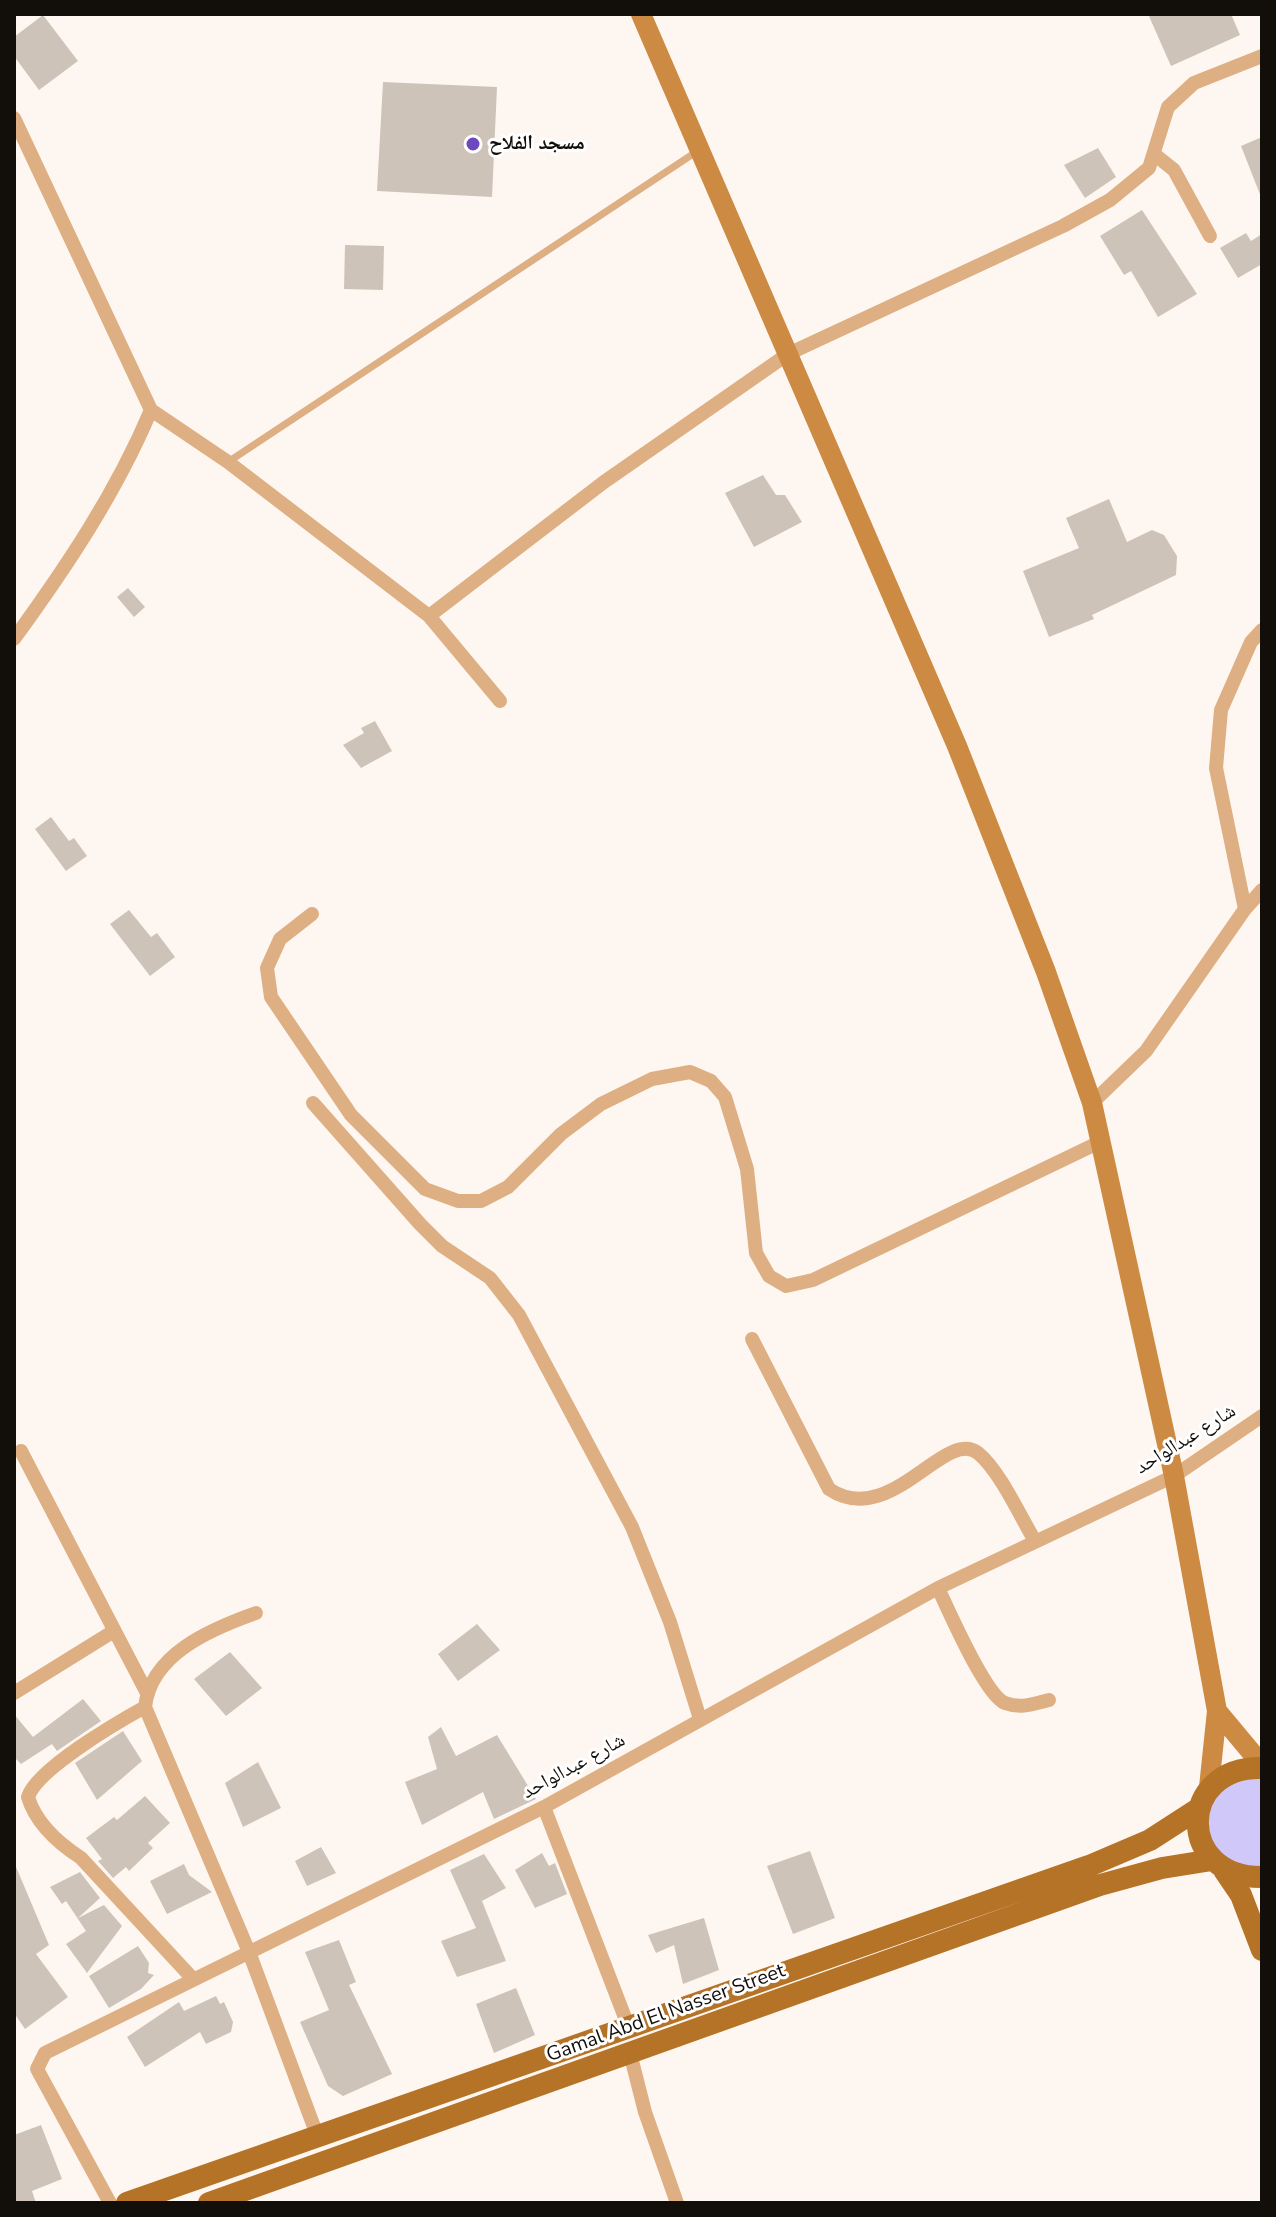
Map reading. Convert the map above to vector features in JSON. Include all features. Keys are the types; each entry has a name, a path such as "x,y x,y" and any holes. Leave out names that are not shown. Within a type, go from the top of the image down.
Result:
{"main road":[{"path":"1262,1766 1225,1774 1209,1787 1198,1809 1202,1845 1241,1895 1262,1950"},
{"name":"Gamal Abd El Nasser Street","path":"127,2203 1089,1866 1150,1840 1198,1809"},
{"name":"Gamal Abd El Nasser Street","path":"209,2203 1100,1885 1162,1868 1218,1865 1242,1877 1262,1877"}],"street":[{"path":"641,14 957,746 1046,972 1092,1103 1174,1476 1217,1711 1209,1787"},
{"path":"429,616 604,482 788,354 1063,226 1110,200 1149,168 1168,107 1194,83 1260,61"},
{"path":"14,118 151,410 228,462 429,616 500,701"},
{"path":"1154,154 1174,170 1210,236"},
{"path":"14,639 96,519 130,460 151,410"},
{"path":"1245,909 1216,768 1221,710 1251,642 1262,630"},
{"path":"1092,1103 1146,1051 1184,1001 1245,909 1262,890"},
{"path":"312,914 280,939 267,968 271,997 351,1115 425,1189 458,1201 481,1201 508,1187 561,1134 601,1104 652,1079 690,1072 711,1081 725,1097 747,1169 756,1253 769,1276 786,1286 813,1280 1102,1141"},
{"path":"313,1103 420,1224 442,1246 490,1278 519,1315 632,1527 670,1622 700,1719"},
{"path":"752,1339 829,1489 843,1498 860,1501 887,1494 945,1455 966,1448 976,1451 988,1465 1035,1541"},
{"name":"شارع عبدالواحد","path":"110,2203 37,2069 38,2061 45,2053 544,1807 938,1588 1174,1476 1262,1416"},
{"path":"21,1451 146,1700 249,1952 317,2135"},
{"path":"938,1588 989,1686 1001,1702 1021,1707 1049,1700"},
{"path":"193,1979 81,1858 59,1844 32,1809 28,1797 37,1781 146,1700 158,1670 180,1650 229,1623 256,1613"},
{"path":"14,1693 114,1631"},
{"path":"1217,1711 1262,1766"},
{"path":"544,1807 629,2028"},
{"path":"630,2053 645,2112 677,2203"}],"lane":[{"path":"228,462 700,150"}],"shaded area":[{"path":"1262,1775 1262,1869 1224,1861 1206,1834 1209,1802 1232,1779"}],"building":[{"path":"1148,14 1231,14 1240,35 1171,66"},
{"path":"43,15 78,61 39,90 14,56 14,37"},
{"path":"383,82 497,87 492,197 377,191"},
{"path":"1262,137 1262,197 1261,197 1241,146"},
{"path":"1098,148 1116,177 1085,198 1064,165"},
{"path":"1142,210 1197,294 1158,317 1131,271 1124,275 1100,236"},
{"path":"1246,233 1251,241 1262,234 1262,264 1238,278 1220,248"},
{"path":"345,245 384,246 383,290 344,289"},
{"path":"763,475 776,495 785,495 802,522 754,547 725,493"},
{"path":"1109,499 1127,542 1152,530 1164,535 1177,556 1176,575 1092,615 1094,619 1049,637 1023,571 1079,548 1066,518"},
{"path":"128,588 145,607 134,617 117,597"},
{"path":"375,721 392,751 361,768 343,745 364,733 361,728"},
{"path":"51,817 69,841 74,838 87,856 66,871 35,829"},
{"path":"129,910 151,937 157,933 175,957 150,976 110,924"},
{"path":"477,1624 500,1650 458,1681 438,1654"},
{"path":"230,1652 262,1688 226,1716 194,1679"},
{"path":"83,1699 101,1721 57,1751 52,1744 21,1764 14,1757 14,1714 33,1737"},
{"path":"441,1727 456,1756 497,1735 536,1799 494,1819 483,1792 422,1825 405,1782 437,1769 428,1737"},
{"path":"123,1731 142,1761 97,1800 75,1763"},
{"path":"258,1762 281,1808 243,1827 225,1783"},
{"path":"145,1796 170,1823 148,1843 153,1848 129,1871 126,1867 113,1878 98,1861 102,1859 86,1838 114,1817 117,1820"},
{"path":"321,1847 336,1873 307,1886 295,1861"},
{"path":"810,1851 835,1918 793,1934 767,1866"},
{"path":"542,1853 549,1866 555,1863 567,1894 535,1908 515,1870"},
{"path":"484,1854 506,1888 482,1901 506,1961 457,1977 441,1941 476,1928 450,1870"},
{"path":"14,1862 49,1945 36,1954 68,1997 25,2029 14,2013"},
{"path":"184,1864 189,1875 212,1892 167,1914 150,1881"},
{"path":"80,1872 100,1898 78,1918 104,1905 122,1926 87,1973 66,1944 86,1931 66,1901 62,1904 50,1887"},
{"path":"704,1918 719,1970 683,1984 674,1945 656,1953 648,1935"},
{"path":"339,1940 356,1982 349,1985 392,2074 343,2096 328,2086 300,2022 329,2010 305,1952"},
{"path":"138,1946 149,1963 148,1973 154,1975 141,1989 109,2008 89,1976"},
{"path":"516,1988 535,2035 494,2053 476,2004"},
{"path":"216,1996 220,2004 224,2002 233,2022 231,2032 206,2044 200,2032 145,2067 127,2037 179,2002 184,2011"},
{"path":"41,2125 62,2179 32,2191 36,2203 14,2203 14,2135"}],"place":[{"name":"مسجد الفلاح","path":"473,144"}]}
